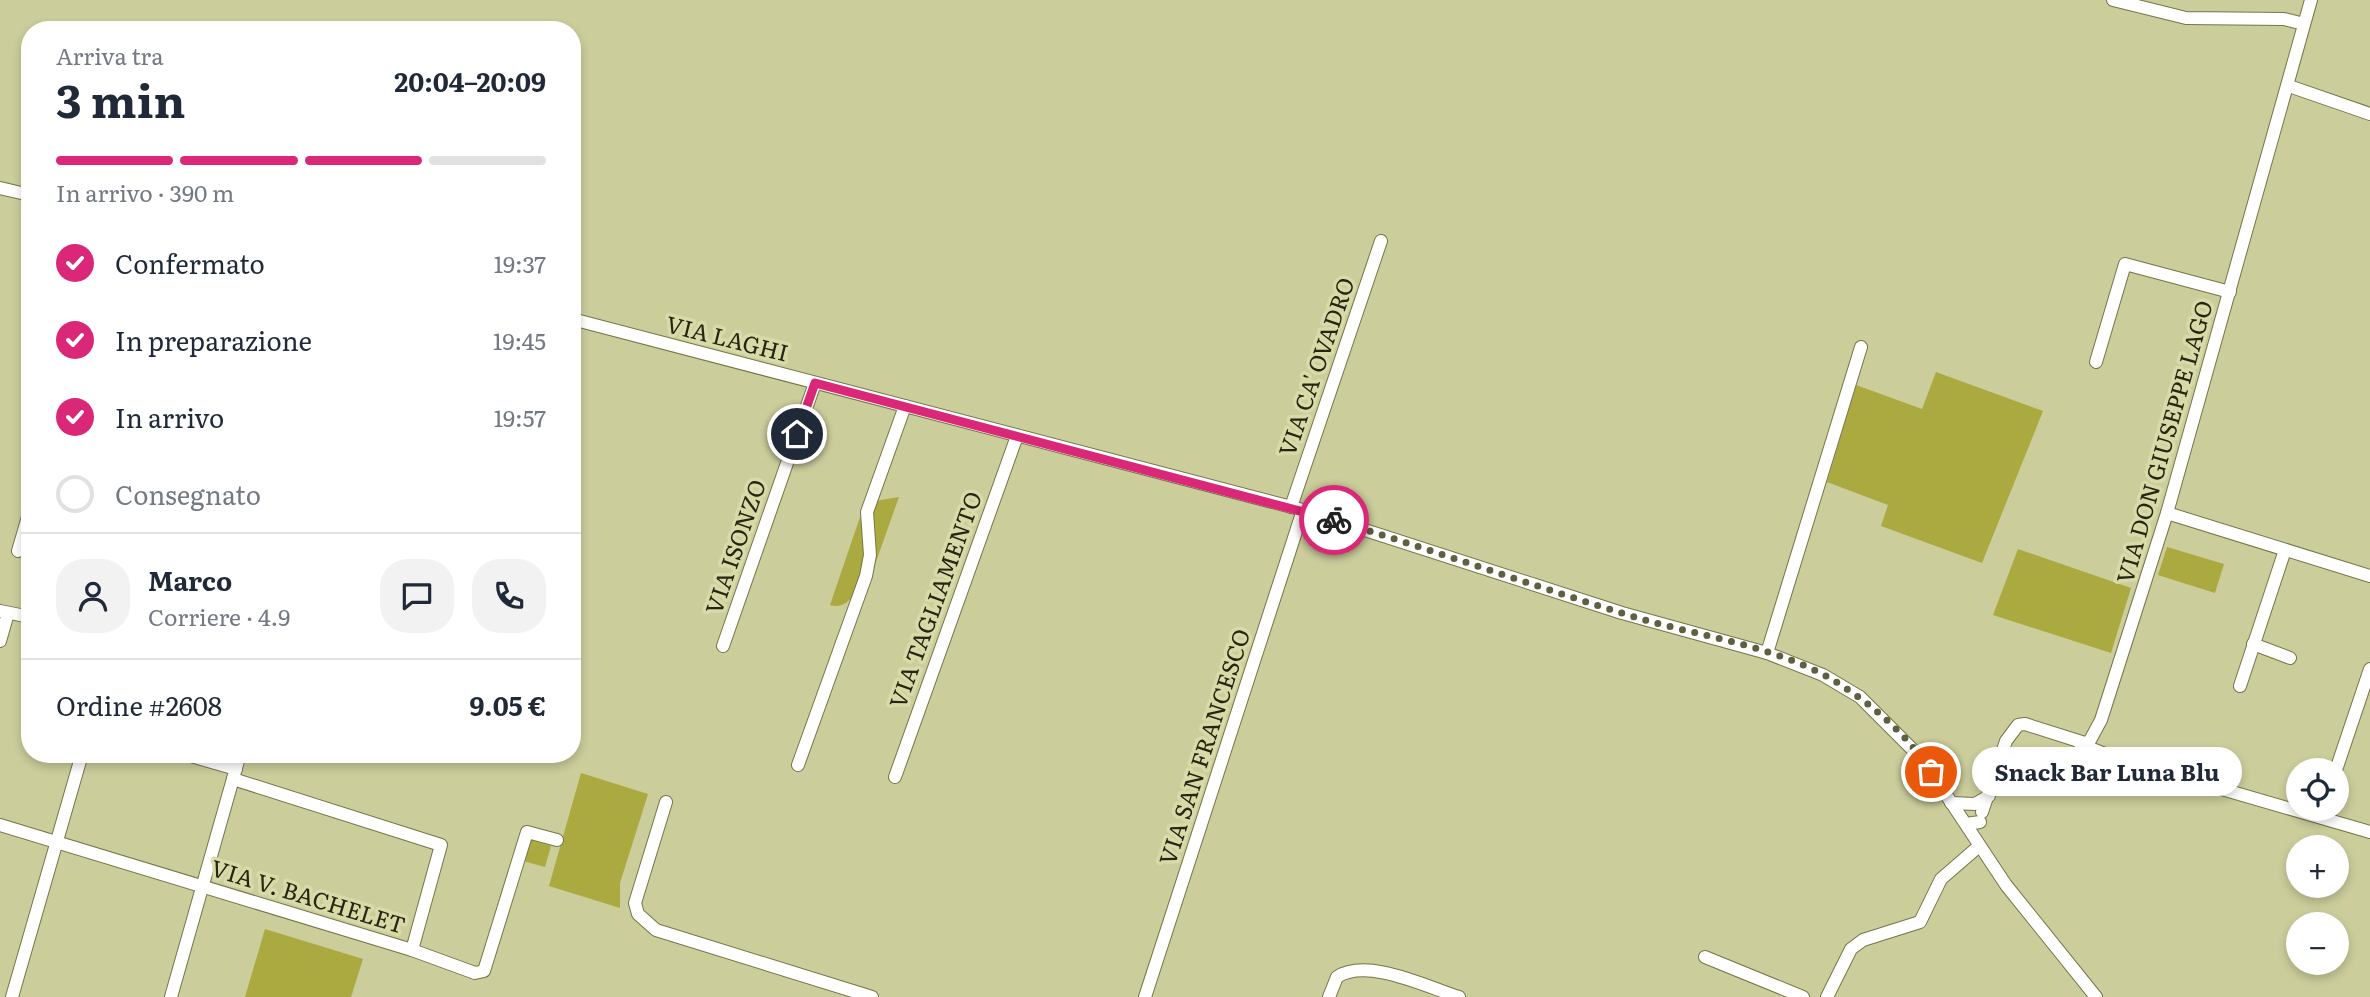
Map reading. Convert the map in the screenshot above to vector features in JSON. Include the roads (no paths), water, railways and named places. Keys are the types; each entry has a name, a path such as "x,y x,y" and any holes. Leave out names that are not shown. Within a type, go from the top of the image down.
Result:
{"street":[{"path":"2113,0 2186,18 2284,19 2304,24"},
{"name":"VIA DON GIUSEPPE LAGO","path":"2080,744 2088,744 2101,720 2167,513 2311,0"},
{"path":"2289,86 2370,114"},
{"path":"0,188 21,193"},
{"name":"VIA CA' OVADRO","path":"1297,509 1381,241"},
{"path":"2096,362 2125,264 2230,292"},
{"name":"VIA LAGHI","path":"581,321 1297,509 1622,613 1767,653 1824,675 1860,697 1923,760 1951,803 1972,814"},
{"path":"1767,653 1861,347"},
{"name":"VIA ISONZO","path":"723,646 815,383"},
{"path":"798,765 866,576 870,555 867,512 905,407"},
{"name":"VIA TAGLIAMENTO","path":"895,777 1017,436"},
{"name":"VIA SAN FRANCESCO","path":"1145,997 1297,509"},
{"path":"2167,513 2370,576"},
{"path":"18,551 21,541"},
{"path":"2240,686 2284,550"},
{"path":"0,641 4,612"},
{"path":"2253,645 2290,657"},
{"path":"2340,758 2370,669"},
{"path":"2096,997 2083,991 1976,843 1972,814 1989,796 1992,777 2006,741 2018,725 2025,724 2115,758 2286,803"},
{"path":"12,997 79,763"},
{"path":"207,763 235,774"},
{"path":"171,997 238,763"},
{"name":"VIA V. BACHELET","path":"0,825 412,950 441,845 235,774"},
{"path":"666,802 635,903 645,922 656,930 872,997"},
{"path":"2344,821 2370,832"},
{"path":"412,950 475,973 484,971 527,832 557,840"},
{"path":"1827,997 1851,949 1863,940 1911,928 1920,922 1941,879 1976,843"},
{"path":"1704,957 1803,997"},
{"path":"1329,997 1341,975 1355,969 1376,971 1459,997"}],"place":[{"name":"Snack Bar Luna Blu","path":"1931,772"}]}
